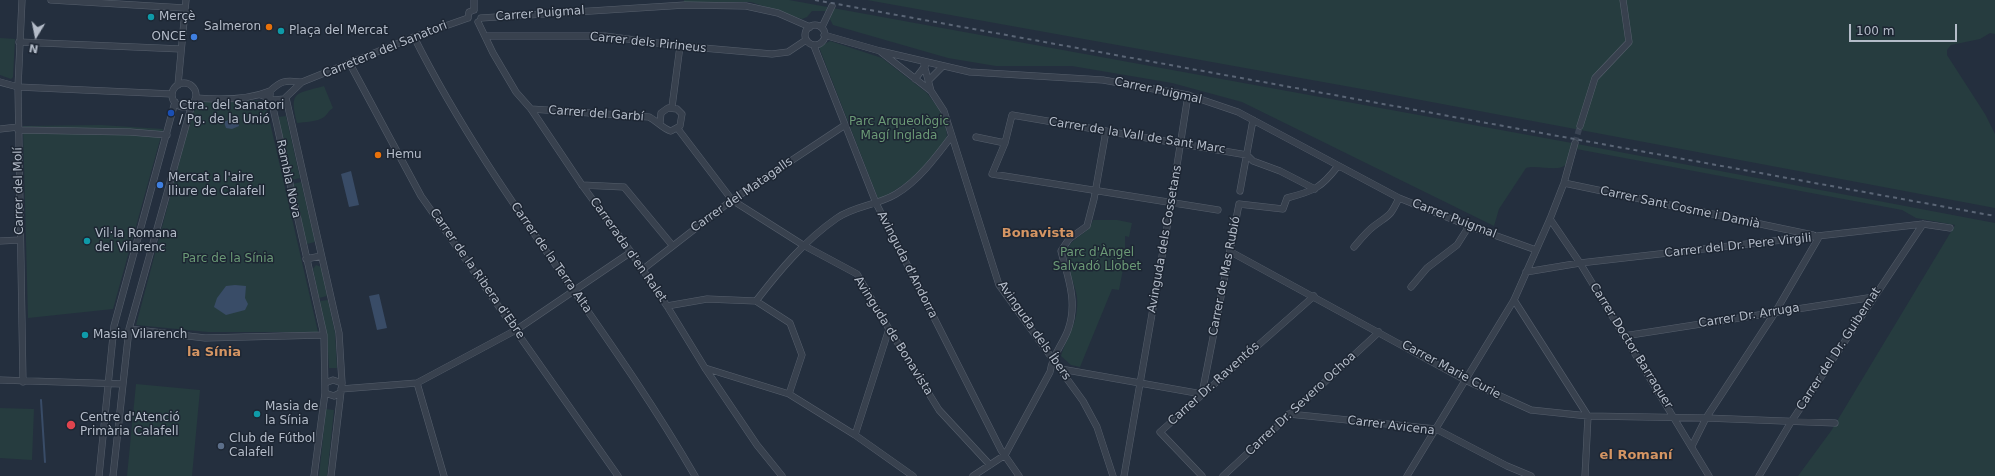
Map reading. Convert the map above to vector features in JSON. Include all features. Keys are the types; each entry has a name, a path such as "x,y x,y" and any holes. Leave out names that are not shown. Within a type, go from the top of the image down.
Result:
{"street":[{"name":"Carrer del Molí","path":"22,0 19,42 18,129 23,382"},
{"path":"51,0 185,8"},
{"path":"172,94 178,85 180,49 186,0"},
{"path":"474,0 474,10"},
{"path":"1580,126 1596,78 1629,42 1623,0"},
{"name":"Carrer Puigmal","path":"480,20 684,5 753,7 778,13 810,27"},
{"path":"822,26 814,25 810,27 806,33 806,40 814,46 820,43 824,35 822,26 832,6"},
{"path":"474,10 479,11 480,20 472,23 468,18 469,12 474,10"},
{"name":"Carretera del Sanatori","path":"295,84 350,64 414,37 468,18"},
{"name":"Carrerada d'en Ralet","path":"480,20 486,36 516,92 531,109 582,185 631,252 667,306 705,368 757,445 782,476"},
{"name":"Carrer Puigmal","path":"824,35 924,64 943,66 970,72 1103,80 1188,95 1238,112 1399,198 1469,226 1536,250"},
{"name":"Carrer dels Pirineus","path":"486,36 605,36 680,46 779,54 788,52 806,40"},
{"name":"Carrer de la Terra Alta","path":"414,37 487,166 661,420 694,476"},
{"path":"19,42 180,49"},
{"path":"672,107 680,46"},
{"name":"Avinguda d'Andorra","path":"814,46 876,203 1004,455 1019,476"},
{"name":"Avinguda dels Íbers","path":"880,51 931,91 944,111 999,285 1083,401 1097,427 1114,476"},
{"name":"Carrer de la Ribera d'Ebre","path":"350,64 421,196 618,476"},
{"path":"915,79 924,64"},
{"name":"Avinguda dels Íbers","path":"924,64 931,91"},
{"path":"929,80 943,66"},
{"path":"175,102 182,106 194,101 261,95 270,96 276,100 286,98 295,84 286,80 278,84 270,96"},
{"path":"0,82 18,87 172,94"},
{"path":"113,476 128,329 196,92 192,86 185,83 178,85"},
{"path":"99,476 114,326 167,135 175,102 172,94"},
{"name":"Avinguda dels Cossetans","path":"1124,476 1171,204 1188,95"},
{"name":"Rambla Nova","path":"270,96 324,335 325,393 314,476"},
{"name":"Rambla Nova","path":"286,98 338,333 341,389 331,476"},
{"path":"672,107 677,109 682,114 682,122 678,129 669,130 660,123 661,113 672,107"},
{"name":"Carrer del Garbí","path":"531,109 649,117 660,123"},
{"name":"Carrer de la Vall de Sant Marc","path":"1096,190 992,174 1004,143 1012,115 1247,154 1253,161 1280,171 1315,189"},
{"path":"1240,191 1253,120"},
{"name":"Carrer del Matagalls","path":"642,270 732,200 845,125"},
{"path":"0,129 130,132 167,135"},
{"name":"Avinguda de Bonavista","path":"678,129 732,200 803,245 857,274 939,410 990,465"},
{"path":"973,476 1004,455 1050,372 1052,358 1068,330 1074,299 1061,251 1069,239 1087,226 1096,190 1106,131"},
{"path":"756,301 780,270 803,245 838,217 896,194 930,164 951,137"},
{"path":"976,137 1004,143"},
{"path":"1408,476 1514,300 1564,183 1575,143"},
{"name":"Carrer de Mas Rubió","path":"1202,394 1231,252 1239,204 1283,209 1287,198 1315,189 1325,182 1338,166"},
{"name":"Carrer Sant Cosme i Damià","path":"1564,183 1819,237"},
{"path":"582,185 624,187 672,246"},
{"path":"1096,190 1171,204 1218,210"},
{"path":"1354,247 1374,226 1385,220 1393,212 1399,198"},
{"name":"Carrer Doctor Barraquer","path":"1550,218 1580,264 1709,476"},
{"name":"Carrer del Dr. Pere Virgili","path":"1526,272 1580,264 1923,224 1950,228"},
{"name":"Carrer del Dr. Guibernat","path":"1758,476 1791,422 1923,224"},
{"path":"1411,287 1427,268 1457,245 1469,226"},
{"path":"1692,446 1706,418 1776,311 1819,237"},
{"path":"0,241 20,240"},
{"path":"325,393 334,396 341,389 417,383 516,330 631,252"},
{"name":"Carrer Marie Curie","path":"1231,252 1314,296 1465,380 1531,410 1588,416 1674,417 1835,423"},
{"path":"306,259 321,256"},
{"name":"Carrer Dr. Raventós","path":"1202,476 1160,432 1314,296"},
{"name":"Carrer Dr. Arruga","path":"1624,336 1776,311 1874,297"},
{"path":"667,306 707,299 756,301 790,323 802,355 789,394"},
{"path":"1514,300 1588,416 1585,476"},
{"path":"128,329 204,338 324,335"},
{"path":"855,435 889,329"},
{"name":"Carrer Dr. Severo Ochoa","path":"1223,476 1379,332"},
{"path":"705,368 789,394 855,435 913,476"},
{"path":"1061,369 1202,394"},
{"path":"0,380 23,382 123,384"},
{"path":"325,383 333,380 341,389"},
{"path":"417,383 444,476"},
{"name":"Carrer Avicena","path":"1289,414 1436,429 1506,466 1531,476"}],"green space":[{"path":"684,0 789,0 1572,143 1995,223 1995,476 1798,476 1831,431 1955,225 1916,218 1902,210 1571,148 1568,161 1563,167 1526,168 1499,209 1494,226 1242,102 1172,83 1072,66 996,66 948,58 833,25 826,11 812,11 807,17 802,19 751,2 684,2"},
{"path":"867,0 1995,0 1995,34 1990,33 1980,39 1951,45 1947,50 1947,55 1985,114 1995,134 1995,208 1373,91"},
{"path":"0,38 15,39 13,77 11,79 0,75"},
{"name":"Parc Arqueològic Magí Inglada","path":"830,41 882,58 927,93 946,119 947,142 922,172 879,201 819,47"},
{"path":"324,86 333,108 321,119 311,122 297,123 294,99 301,93"},
{"name":"Parc de la Sínia","path":"261,100 266,105 318,332 208,332 136,325 194,107 203,102"},
{"path":"286,116 300,178 292,180 278,117"},
{"path":"101,125 163,129 113,309 28,318 23,126"},
{"path":"301,182 315,242 307,244 293,184"},
{"name":"Parc d'Àngel Salvadó Llobet","path":"1093,220 1117,220 1132,223 1129,237 1125,236 1125,259 1119,290 1112,289 1080,367 1071,365 1061,356 1075,321 1077,306 1076,292 1067,262 1067,252 1072,242 1088,230"},
{"path":"316,265 321,267 327,296 319,298 313,269"},
{"path":"328,300 335,333 337,368 329,368 327,335 320,301"},
{"path":"136,384 200,390 192,476 127,476"},
{"path":"0,408 34,409 32,460 0,458"},
{"path":"326,409 334,410 327,476 319,476"}],"water":[{"path":"230,119 238,121 239,126 232,129 226,128 224,122"},
{"path":"351,171 359,205 349,207 341,174"},
{"path":"226,286 246,286 245,298 248,304 245,310 226,315 214,307 217,298"},
{"path":"379,294 387,328 377,330 369,296"}],"waterway":[{"path":"41,400 45,462"}],"tunnel":[{"path":"1575,143 1580,126"}],"railway":[{"path":"815,0 1995,216"}],"place":[{"name":"Merçè","path":"151,17"},
{"name":"Salmeron","path":"269,27"},
{"name":"Plaça del Mercat","path":"281,31"},
{"name":"ONCE","path":"194,37"},
{"name":"Ctra. del Sanatori / Pg. de la Unió","path":"171,113"},
{"name":"Hemu","path":"378,155"},
{"name":"Mercat a l'aire lliure de Calafell","path":"160,185"},
{"name":"Vil·la Romana del Vilarenc","path":"87,241"},
{"name":"Masia Vilarench","path":"85,335"},
{"name":"Masia de la Sínia","path":"257,414"},
{"name":"Centre d'Atenció Primària Calafell","path":"71,425"},
{"name":"Club de Fútbol Calafell","path":"221,446"}],"district":[{"name":"Bonavista","path":"1038,234"},
{"name":"la Sínia","path":"214,353"},
{"name":"el Romaní","path":"1636,456"}]}
